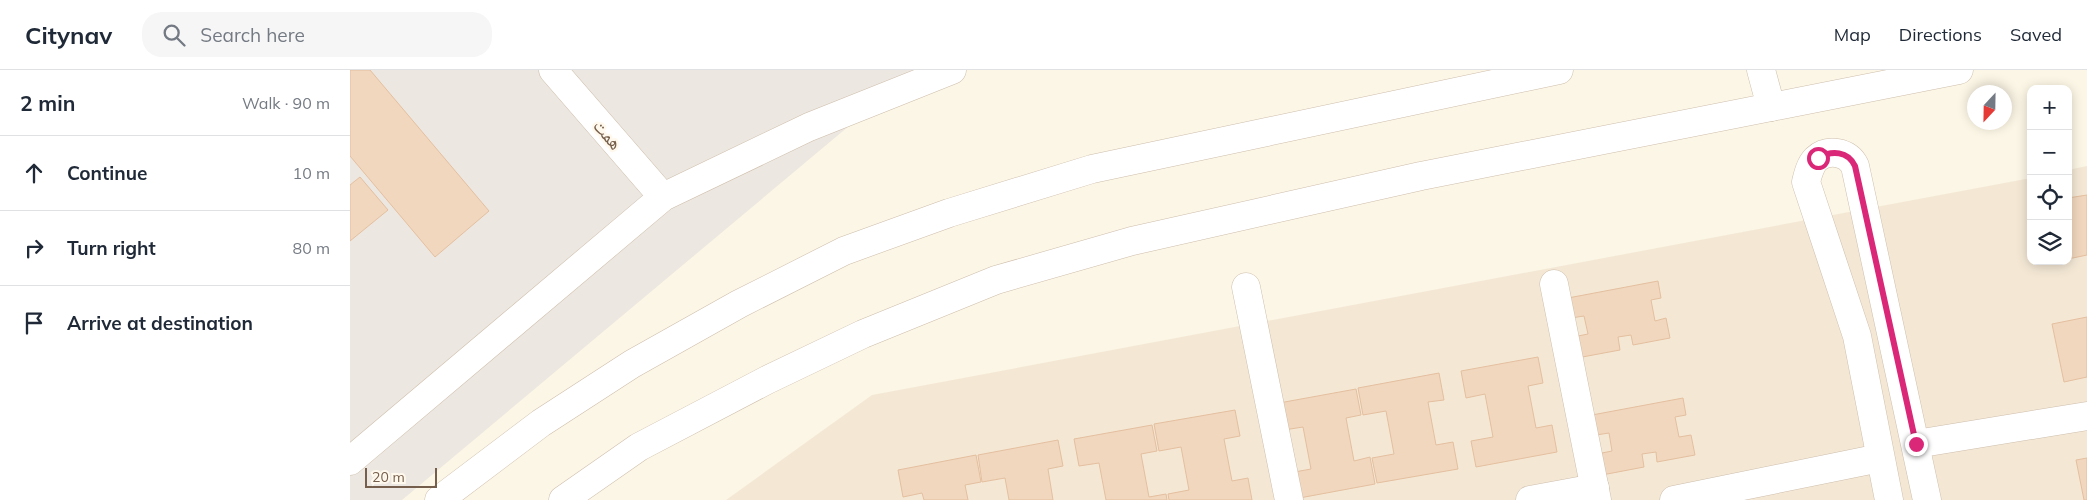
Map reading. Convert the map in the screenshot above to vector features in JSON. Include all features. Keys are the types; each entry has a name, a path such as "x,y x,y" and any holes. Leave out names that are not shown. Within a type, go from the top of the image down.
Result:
{"street":[{"name":"همت","path":"554,70 663,198"},
{"path":"350,461 663,198 808,127 952,70"},
{"path":"439,500 541,423 632,364 739,304 844,251 950,213 1092,169 1559,70"},
{"path":"1762,70 1771,107"},
{"path":"563,500 639,447 767,380 863,334 996,280 1132,242 1421,176 1771,107 1915,74 1959,70"},
{"path":"1889,500 1858,336 1806,182 1815,161 1823,155 1839,153 1848,157 1854,164 1927,500"},
{"path":"1530,500 1596,494 1554,284"},
{"path":"1246,286 1289,500"},
{"path":"1916,444 2087,416"},
{"path":"1674,500 1880,458"}],"shaded area":[{"path":"350,70 916,70 402,500 350,500"},
{"path":"2087,166 2087,500 726,500 872,395 2027,179 2027,265 2072,265 2072,169"}],"building":[{"path":"350,70 370,70 489,211 435,257 350,156"},
{"path":"360,177 388,210 350,241 350,185"},
{"path":"2087,195 2087,255 2072,258 2072,220 2072,197"},
{"path":"1658,281 1661,298 1651,300 1655,321 1666,318 1670,338 1633,345 1631,335 1618,337 1620,350 1577,358 1573,337 1588,334 1584,316 1571,318 1568,298"},
{"path":"2087,317 2087,377 2064,382 2052,324"},
{"path":"1538,357 1543,383 1528,386 1536,428 1552,425 1557,452 1476,467 1471,441 1493,437 1485,394 1466,398 1461,371"},
{"path":"1439,373 1444,400 1428,402 1436,445 1453,442 1458,469 1377,483 1372,458 1394,454 1386,411 1363,415 1358,388"},
{"path":"1356,389 1361,415 1346,418 1354,461 1370,457 1375,484 1294,499 1289,473 1311,469 1303,427 1284,430 1279,403"},
{"path":"1683,398 1686,415 1675,417 1679,437 1691,435 1695,455 1657,462 1656,452 1642,454 1644,467 1602,475 1597,454 1612,451 1609,433 1596,435 1592,415"},
{"path":"1235,410 1240,436 1224,439 1232,481 1248,478 1252,500 1169,500 1168,494 1189,490 1181,447 1159,451 1154,424"},
{"path":"1152,425 1157,451 1141,454 1149,497 1166,494 1167,500 1106,500 1099,463 1079,466 1074,439"},
{"path":"1058,440 1063,466 1048,469 1053,500 1009,500 1005,478 982,482 978,455"},
{"path":"976,455 981,482 965,485 968,500 924,500 922,493 903,497 898,470"},
{"path":"2087,458 2087,500 2084,500 2076,460"}],"route":[{"path":"1818,158 1823,155 1839,153 1849,158 1855,166 1916,444"}]}
